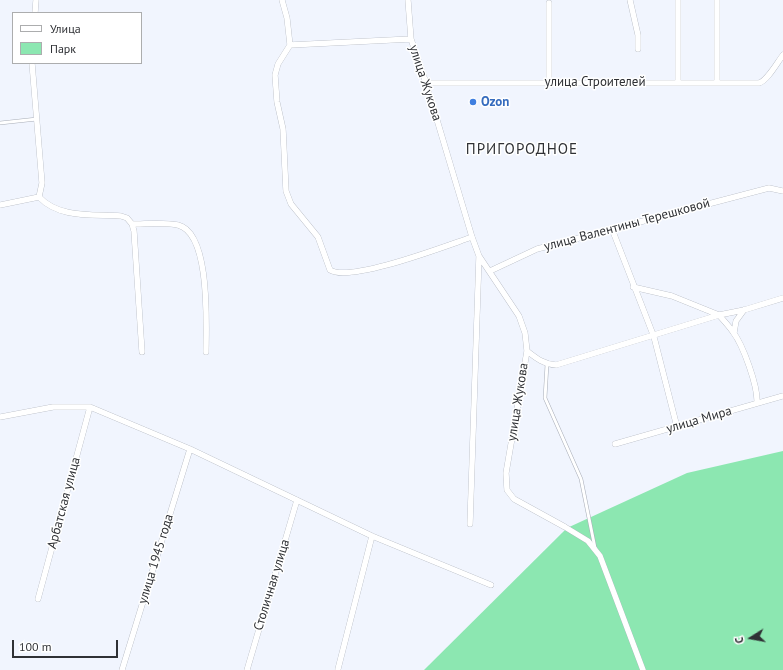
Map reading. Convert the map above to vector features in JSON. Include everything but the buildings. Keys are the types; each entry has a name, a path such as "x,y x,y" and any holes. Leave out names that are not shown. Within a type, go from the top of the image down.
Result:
{"street":[{"path":"35,12 36,0"},
{"path":"282,0 287,18 290,44 278,64 275,75 277,102 283,129 286,191 291,204 318,237 330,270 337,273 358,272 406,259 472,237"},
{"name":"улица Жукова","path":"408,0 411,39 426,83 472,237 479,256 519,316 525,333 527,351 506,474 507,490 514,500 565,527 595,548"},
{"path":"630,0 638,35 638,49"},
{"path":"678,0 678,82"},
{"path":"717,0 717,82"},
{"path":"549,3 549,83"},
{"path":"290,44 411,39"},
{"name":"улица Строителей","path":"426,83 764,82 783,55"},
{"path":"32,64 42,183 39,198"},
{"name":"улица Валентины Терешковой","path":"490,272 536,249 769,188 783,191"},
{"path":"0,205 39,198"},
{"path":"39,198 47,205 58,211 121,216 127,218 132,224 135,243 142,352"},
{"path":"132,224 179,226 190,234 198,251 205,277 206,352"},
{"path":"612,229 633,287 654,336 677,427"},
{"name":"улица Жукова","path":"470,524 479,256"},
{"path":"633,287 672,296 719,315 734,333 752,376 757,394 756,403"},
{"path":"527,351 539,361 556,365 719,315 744,310 783,298"},
{"path":"734,333 736,321 744,310"},
{"name":"улица Мира","path":"615,444 783,396"},
{"path":"0,417 53,407 90,407 190,449 372,536 491,585"},
{"name":"Арбатская улица","path":"38,599 90,407"},
{"name":"улица 1945 года","path":"122,670 190,449"},
{"name":"Столичная улица","path":"247,670 297,500"},
{"path":"338,670 372,536"},
{"path":"595,548 600,556 643,670"}],"lane":[{"path":"0,124 37,119"},
{"path":"547,364 545,398 581,479 595,548"}],"green space":[{"path":"783,451 783,670 424,670 567,528 687,473"}],"place":[{"name":"Ozon","path":"473,102"}],"district":[{"name":"ПРИГОРОДНОЕ","path":"522,150"}]}
